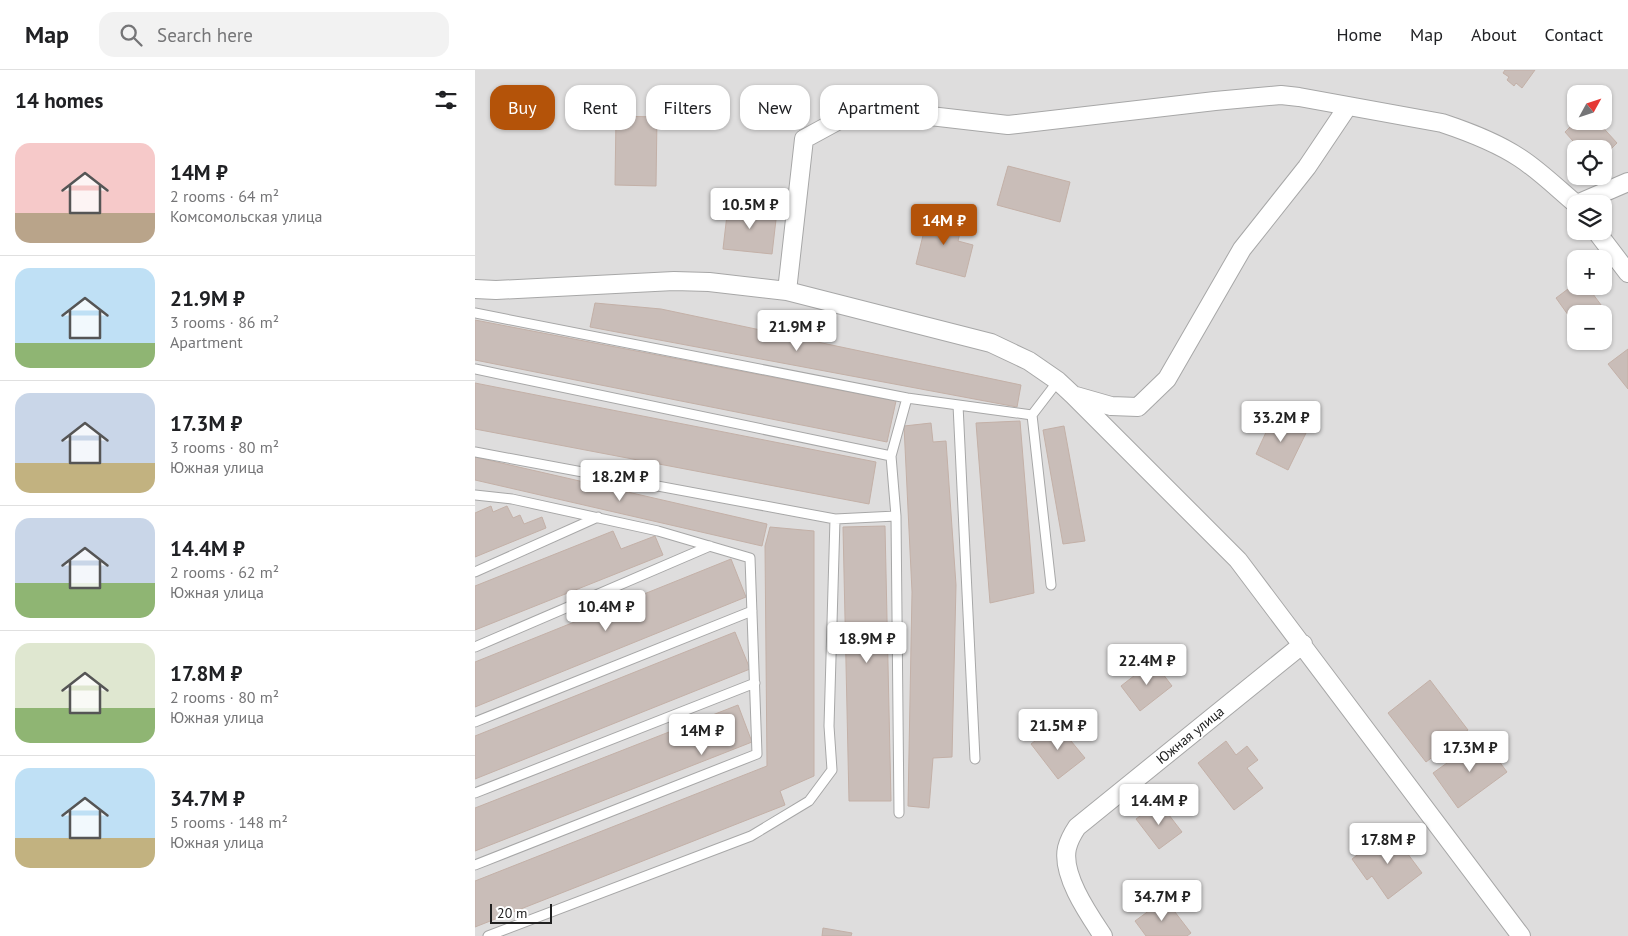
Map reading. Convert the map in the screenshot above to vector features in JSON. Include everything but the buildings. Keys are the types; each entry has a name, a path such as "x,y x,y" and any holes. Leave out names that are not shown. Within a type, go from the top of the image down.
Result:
{"street":[{"path":"787,291 804,139 861,108 1008,124 1281,95 1316,99 1442,123 1483,138 1521,158 1567,196"},
{"path":"1073,395 1111,406 1138,407 1167,379 1242,249 1307,167 1348,106"},
{"path":"1597,195 1628,182"},
{"path":"1604,240 1628,273"},
{"path":"475,289 496,290 674,281 709,282 787,291 991,343 1029,361 1058,381 1073,395 1238,560 1521,936"},
{"name":"Южная улица","path":"1103,936 1082,900 1069,872 1067,848 1077,827 1303,644"}],"lane":[{"path":"475,313 907,398 1032,415"},
{"path":"475,369 891,456"},
{"path":"1051,585 1032,415 1058,381"},
{"path":"899,813 896,516 891,456 907,398"},
{"path":"958,405 975,759"},
{"path":"475,452 835,519 896,516"},
{"path":"475,495 512,498 658,530 750,558 757,754 475,865"},
{"path":"475,572 598,517"},
{"path":"488,936 751,836 809,801 832,770 829,726 835,519"},
{"path":"475,647 710,546"},
{"path":"475,722 752,612"},
{"path":"475,793 755,683"}],"shaded area":[{"path":"475,70 1628,70 1628,936 475,936"}]}
